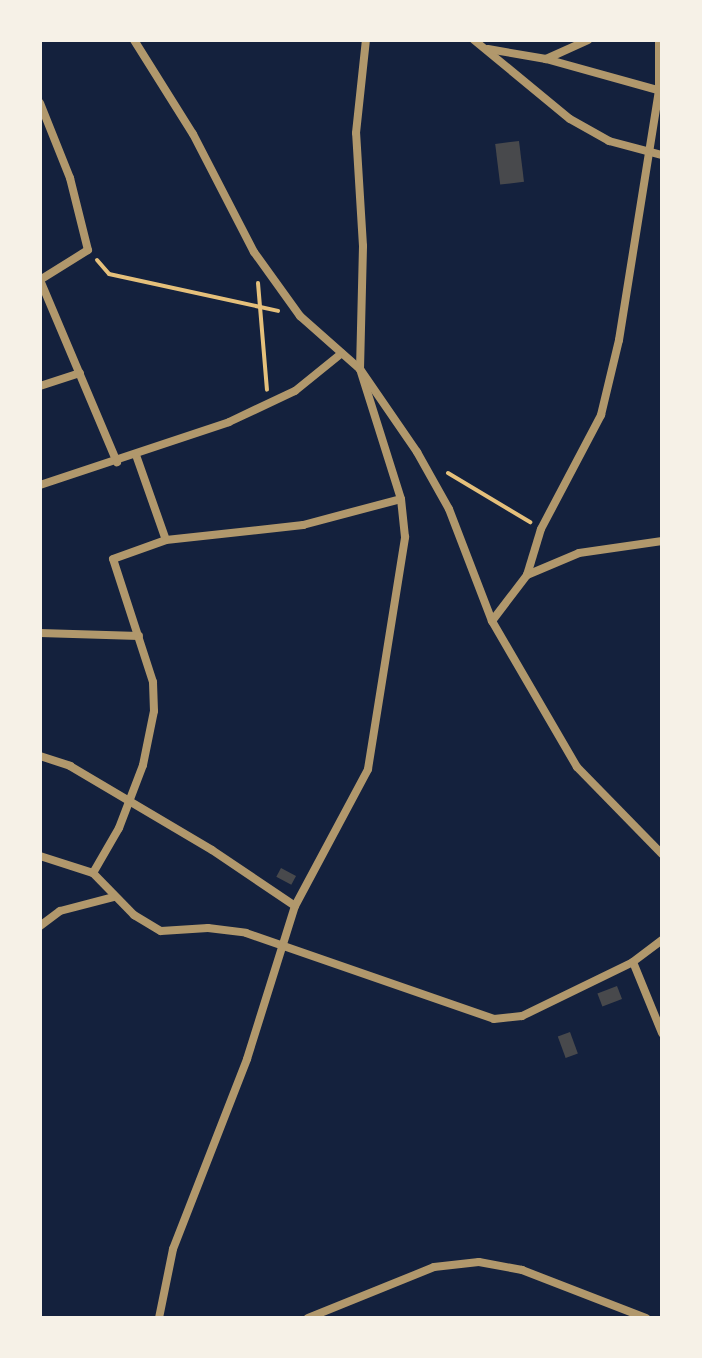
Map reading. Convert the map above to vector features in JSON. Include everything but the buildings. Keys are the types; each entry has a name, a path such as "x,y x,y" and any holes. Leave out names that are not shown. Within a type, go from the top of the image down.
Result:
{"street":[{"path":"134,40 193,134 254,252 300,316 360,369 449,509 492,621 577,767 662,854"},
{"path":"159,1318 173,1249 247,1059 295,906 368,769 405,537 401,499 360,369 363,246 356,133 366,40"},
{"path":"474,40 570,119 609,141 662,155"},
{"path":"546,59 588,40"},
{"path":"492,621 527,575 541,529 601,415 619,340 648,153 661,91 659,40"},
{"path":"485,49 546,59 661,91"},
{"path":"40,103 70,178 88,250 40,280 117,462"},
{"path":"40,485 117,462 266,404 295,391 342,353"},
{"path":"40,386 80,373"},
{"path":"136,455 166,540"},
{"path":"93,873 128,803 154,711 149,661 113,559 166,540 303,525 401,499"},
{"path":"527,575 579,553 662,541"},
{"path":"40,633 139,636"},
{"path":"40,756 70,766 212,850 295,906"},
{"path":"40,856 93,873 114,897 161,931 227,929 494,1019 522,1016 633,962 662,940"},
{"path":"40,926 60,911 114,897"},
{"path":"633,962 662,1033"},
{"path":"308,1318 434,1267 479,1262 522,1270 646,1318"}],"path":[{"path":"88,250 109,274 300,316"},
{"path":"254,252 268,363 266,404"},
{"path":"441,469 541,529"}]}
